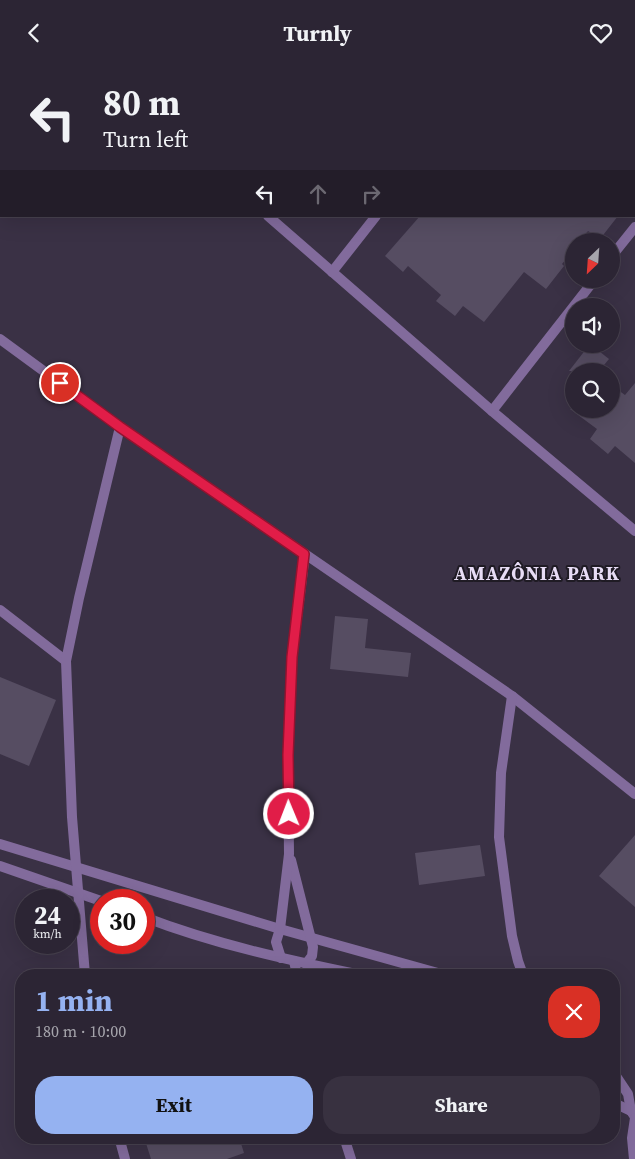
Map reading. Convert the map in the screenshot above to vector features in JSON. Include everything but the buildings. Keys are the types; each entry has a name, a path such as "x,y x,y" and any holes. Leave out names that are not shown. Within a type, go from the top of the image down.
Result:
{"street":[{"path":"269,217 492,411 635,531"},
{"path":"332,272 375,217"},
{"path":"620,246 635,227"},
{"path":"492,411 588,288"},
{"path":"0,339 120,427 512,696 635,794"},
{"path":"79,889 72,817 66,661 120,427"},
{"path":"281,958 276,942 280,929 289,854 288,755 292,666 304,554"},
{"path":"0,611 66,661"},
{"path":"512,696 501,773 499,837 512,936 521,969"},
{"path":"0,844 280,929 311,936 424,969"},
{"path":"289,854 311,936 313,952 306,963"},
{"path":"0,866 68,889"},
{"path":"85,969 80,893 90,897"},
{"path":"155,922 172,929 281,958 334,969"},
{"path":"294,961 296,969"},
{"path":"620,1082 628,1094 634,1115 632,1138 634,1159"},
{"path":"620,1107 634,1115"},
{"path":"121,1144 125,1159"},
{"path":"346,1144 351,1159"}],"district":[{"name":"AMAZÔNIA PARK","path":"537,573"}],"route":[{"path":"60,383 120,427 304,554 292,657 288,755 289,814"}]}
